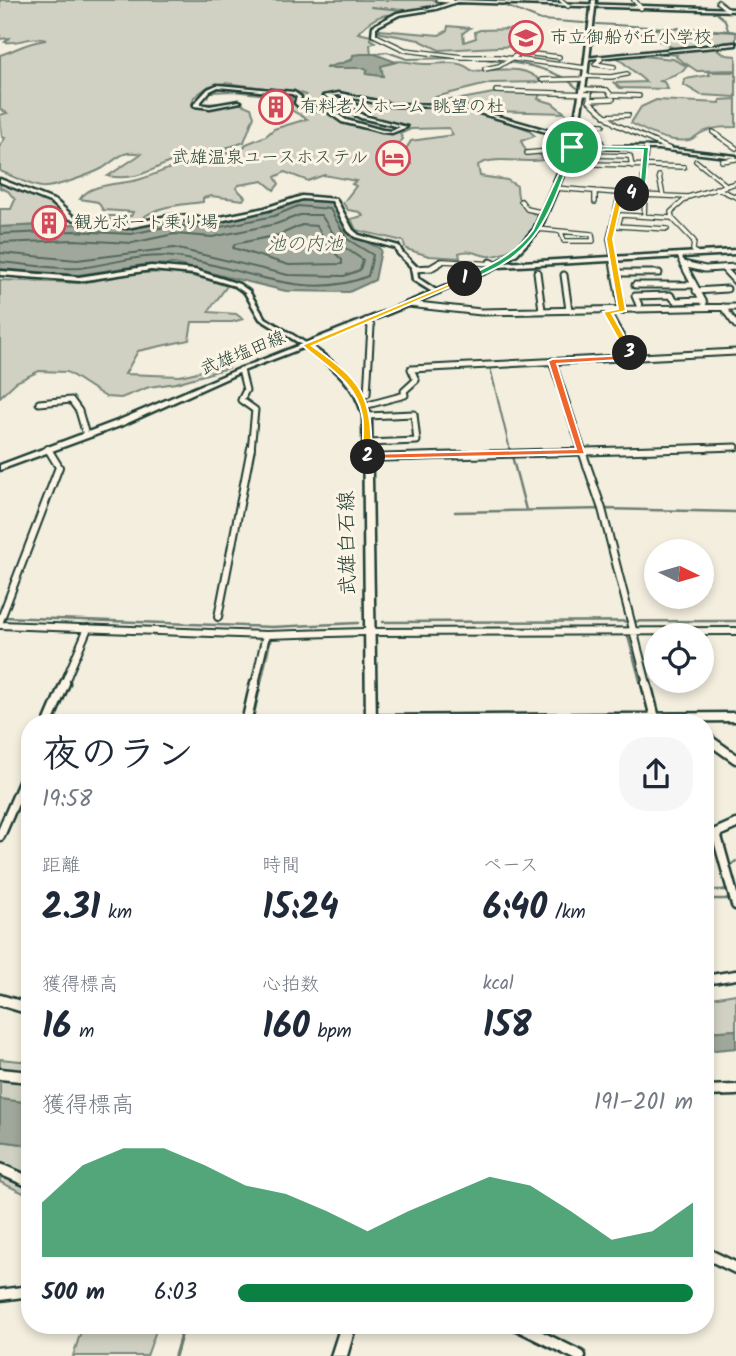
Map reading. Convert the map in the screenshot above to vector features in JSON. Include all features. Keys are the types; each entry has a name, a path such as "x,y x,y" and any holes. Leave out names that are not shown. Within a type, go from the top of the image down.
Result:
{"main road":[{"name":"武雄塩田線","path":"0,468 436,292 497,265 529,241 545,213 571,148 585,78 593,3"},
{"path":"497,265 736,252"},
{"name":"武雄白石線","path":"306,345 336,366 361,396 366,411 371,714"},
{"path":"339,1356 345,1334"}],"street":[{"path":"438,0 568,6 593,3 641,8 736,10"},
{"path":"561,0 568,6"},
{"path":"634,0 641,8"},
{"path":"711,0 728,10"},
{"path":"453,1 436,8 395,15 374,27 374,35 405,50 586,68"},
{"path":"587,58 736,44"},
{"path":"411,57 418,52"},
{"path":"533,54 560,59 552,68 557,73"},
{"path":"485,69 517,55"},
{"path":"537,63 547,55"},
{"path":"600,58 595,64 614,67"},
{"path":"543,78 624,74"},
{"path":"239,102 210,107 196,105 209,90 217,86 293,93 299,97 297,103 300,105 329,111 344,121 392,132 405,127 363,117 357,114 358,109 355,106 325,96 339,94 391,105 466,108 573,138"},
{"path":"583,90 590,94 589,100"},
{"path":"496,91 607,90 611,95 639,96"},
{"path":"589,100 613,100"},
{"path":"589,100 604,117 670,149"},
{"path":"604,117 627,117 611,121"},
{"path":"576,124 603,125"},
{"path":"713,132 736,148"},
{"path":"597,133 604,148"},
{"path":"527,153 571,148 646,148 736,158"},
{"path":"644,216 646,148"},
{"path":"592,164 590,155 630,156 632,166"},
{"path":"722,161 736,158"},
{"path":"670,159 671,167"},
{"path":"695,161 726,184"},
{"path":"566,163 684,167"},
{"path":"659,176 663,195"},
{"path":"0,180 54,202 72,218 127,226 173,217 211,221 266,209 293,198 326,198 337,203 351,231 369,240 394,244 414,269 415,279 436,292"},
{"path":"668,238 667,229 673,209 688,197 736,183"},
{"path":"555,188 688,197"},
{"path":"715,188 736,197"},
{"path":"595,191 595,202"},
{"path":"620,193 610,239 622,311"},
{"path":"521,201 527,209 545,213"},
{"path":"667,229 618,226 621,215 669,218 694,241 697,254"},
{"path":"637,227 637,237"},
{"path":"537,229 592,234 593,241 564,241 561,232"},
{"path":"679,256 692,285 709,308"},
{"path":"414,269 431,268 443,261 490,262 497,265"},
{"path":"683,264 705,269 736,267"},
{"path":"0,273 79,279 151,268 195,272 237,285 247,292 262,318 306,345"},
{"path":"723,268 736,282"},
{"path":"537,272 542,310"},
{"path":"617,273 659,272"},
{"path":"564,275 569,310"},
{"path":"635,285 692,285"},
{"path":"696,291 727,289"},
{"path":"639,305 635,296 670,295 676,301 702,300"},
{"path":"408,304 481,312 607,312 736,307"},
{"path":"723,307 736,325"},
{"path":"607,312 632,357"},
{"path":"361,396 367,394 371,326 366,321"},
{"path":"366,411 405,395 404,391 416,380 411,369 736,352"},
{"path":"552,361 601,509 654,714"},
{"path":"218,617 248,466 255,410 242,400 246,390 241,370"},
{"path":"39,403 71,400 79,411 86,435"},
{"path":"368,443 417,441 412,406"},
{"path":"366,411 414,414"},
{"path":"368,458 736,447"},
{"path":"48,449 59,467 1,620 88,628 266,635 631,625 736,631"},
{"path":"52,714 88,628"},
{"path":"248,714 266,635"},
{"path":"714,718 736,717"},
{"path":"714,743 736,759"},
{"path":"0,835 21,787"},
{"path":"734,901 716,832 736,824"},
{"path":"714,979 736,975"},
{"path":"0,1000 21,1007"},
{"path":"0,1074 21,1076"},
{"path":"714,1091 736,1090"},
{"path":"0,1169 21,1178"},
{"path":"714,1257 736,1268"},
{"path":"0,1295 21,1293"},
{"path":"535,1334 580,1356"}],"shaded area":[{"path":"0,0 446,0 441,6 374,20 358,33 371,36 370,39 375,42 370,45 371,54 329,68 365,68 368,69 366,74 382,76 381,66 399,61 424,64 456,63 472,71 518,70 535,76 541,82 491,83 431,98 456,100 504,91 540,94 538,99 552,103 565,113 492,111 487,114 527,129 535,136 521,141 526,151 541,155 542,160 501,160 478,165 480,176 507,180 517,186 522,205 538,216 526,238 495,256 466,252 459,253 460,258 429,256 406,249 403,241 356,230 351,219 363,216 360,212 348,210 343,203 356,186 352,184 356,181 324,175 308,181 285,172 275,177 279,184 274,190 263,181 239,185 236,188 245,197 243,200 211,196 203,198 203,202 158,209 137,224 108,221 105,216 131,216 133,212 103,210 98,202 80,199 99,187 141,179 202,157 241,153 246,144 266,136 274,129 307,119 291,110 292,98 233,91 211,92 219,87 292,94 297,97 301,107 330,113 339,120 348,120 336,111 305,106 306,95 298,92 225,83 209,86 194,97 192,104 239,103 251,108 254,116 244,142 186,156 140,175 108,176 141,154 129,153 81,177 54,186 36,186 0,171 0,146 5,138 2,137 0,115 7,113 0,109 0,55 46,40 36,38 5,42 9,38 0,39","holes":["449,128 453,135 411,141 406,149 411,164 386,164 383,158 403,139 400,134 411,129"]},
{"path":"448,26 470,28 463,33 464,42 476,38 475,32 480,30 517,29 519,46 439,50 419,40 381,33 379,30 439,35 447,31"},
{"path":"684,28 736,32 736,41 676,49 641,33 653,29"},
{"path":"715,48 726,55 736,56 736,70 697,71 676,57 677,55 658,53"},
{"path":"632,55 673,59 687,66 683,71 660,81 664,82 668,89 620,88 614,83 646,82 618,58"},
{"path":"708,72 736,72 736,97 701,95 684,85 685,79 710,75"},
{"path":"736,99 736,127 711,129 689,140 666,139 631,123 641,107 656,100 720,103 720,100"},
{"path":"0,182 53,202 70,219 63,224 0,227 0,209 11,209 15,200 8,191 0,188"},
{"path":"171,272 227,286 208,312 236,314 243,319 232,322 192,322 189,340 138,351 125,374 180,376 215,368 223,360 229,363 228,368 176,383 149,387 121,398 106,397 67,372 39,371 16,382 0,397 0,280 80,283 138,273"},
{"path":"736,994 736,1030 714,1031 714,998"},
{"path":"0,1059 21,1061 21,1102 0,1099"},
{"path":"0,1141 21,1144 21,1192 0,1182"},
{"path":"80,1334 155,1334 147,1356 73,1356"}],"water":[{"path":"375,54 396,62 381,66 383,76 366,74 368,70 365,68 325,68 352,60 353,55"},
{"name":"池の内池","path":"297,199 333,202 352,235 381,250 375,280 349,292 286,291 174,264 142,265 78,275 0,269 0,227 73,224 131,227 168,218 215,221 272,209"},
{"path":"736,1030 736,1048 714,1050 714,1031"},
{"path":"0,1099 21,1102 21,1144 0,1141"}],"waterway":[{"path":"433,10 454,4 476,3"},
{"path":"498,3 541,20 584,23"},
{"path":"371,7 415,11"},
{"path":"714,11 725,20 728,30"},
{"path":"597,24 736,32"},
{"path":"375,54 387,52 407,59 456,58"},
{"path":"477,58 543,69 567,80 577,88"},
{"path":"692,194 733,182"},
{"path":"622,195 612,239 623,305"},
{"path":"622,344 626,355"},
{"path":"408,366 423,366"},
{"path":"490,367 510,450"},
{"path":"437,453 465,452"},
{"path":"512,456 526,510"},
{"path":"455,512 604,509 736,512"},
{"path":"3,617 272,627 358,623"},
{"path":"383,622 736,621"},
{"path":"628,636 648,711"},
{"path":"254,714 271,637"},
{"path":"729,867 736,861"},
{"path":"714,890 726,890"},
{"path":"714,899 733,899"},
{"path":"175,1356 181,1334"}],"place":[{"name":"市立御船が丘小学校","path":"526,38"},
{"name":"有料老人ホーム 眺望の杜","path":"276,107"},
{"name":"武雄温泉ユースホステル","path":"393,158"},
{"name":"観光ボート乗り場","path":"49,223"}],"route":[{"path":"572,147 646,148 642,195 620,193 610,239 622,311 607,312 632,357 552,361 582,452 368,458 367,416 361,396 353,383 336,366 306,345 488,270 514,253 529,241 537,230 572,147"}]}
